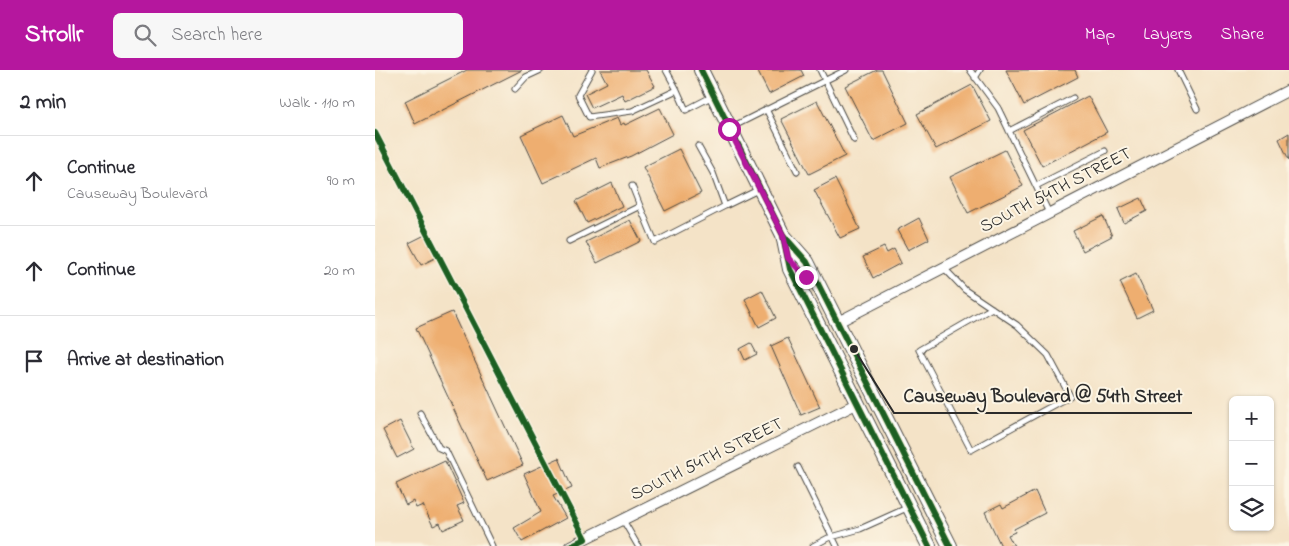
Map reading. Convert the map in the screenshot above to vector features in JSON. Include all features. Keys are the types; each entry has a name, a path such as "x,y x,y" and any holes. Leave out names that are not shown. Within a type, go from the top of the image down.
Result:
{"main road":[{"path":"701,70 783,235 790,269 929,546"},
{"path":"783,235 807,262 950,546"},
{"path":"788,258 806,277 829,322 838,322"},
{"path":"857,403 867,404 929,523 933,528 942,530"}],"street":[{"name":"SOUTH 54TH STREET","path":"838,322 1289,90"},
{"name":"SOUTH 54TH STREET","path":"570,546 857,403"}],"lane":[{"path":"515,89 526,77 541,70"},
{"path":"592,70 578,95 589,117 632,110 677,90"},
{"path":"667,70 687,110 713,96"},
{"path":"820,70 855,140"},
{"path":"729,129 846,70"},
{"path":"970,70 998,108 1049,213"},
{"path":"975,78 981,70"},
{"path":"1178,70 1197,109"},
{"path":"1009,131 1073,98"},
{"path":"767,109 797,171"},
{"path":"698,146 713,174 725,206"},
{"path":"1036,186 1105,151"},
{"path":"632,186 655,242 760,189"},
{"path":"569,241 640,206"},
{"path":"943,268 965,290 992,308 1017,325 1048,355 1069,396 971,450 919,350 992,308"},
{"path":"421,413 439,448 446,451 492,546"},
{"path":"798,467 837,546"},
{"path":"813,546 832,537 860,529 910,507"},
{"path":"623,520 638,546"}],"building":[{"path":"467,70 522,70 415,124 405,101"},
{"path":"600,70 646,70 655,86 625,101 622,94 592,108 585,94 607,83"},
{"path":"757,70 801,70 804,76 769,94"},
{"path":"877,70 882,70 908,123 873,141 845,86"},
{"path":"1006,70 1075,70 1078,77 1024,105"},
{"path":"972,85 991,121 936,149 917,114"},
{"path":"1088,96 1107,132 1042,166 1023,130"},
{"path":"817,101 845,156 809,174 781,119"},
{"path":"660,108 673,134 631,156 600,168 596,158 543,183 521,135 563,115 573,136 617,118 620,125 624,123 625,125"},
{"path":"1289,133 1289,160 1279,139"},
{"path":"679,149 701,193 665,211 643,167"},
{"path":"1005,150 1023,186 968,213 950,177"},
{"path":"835,179 860,229 840,238 814,190"},
{"path":"612,183 622,206 587,223 576,201"},
{"path":"1141,198 1147,211 1124,223 1118,209"},
{"path":"1103,216 1112,236 1083,251 1073,231"},
{"path":"919,218 929,239 908,250 897,230"},
{"path":"630,220 641,241 597,263 586,242"},
{"path":"429,233 441,255 421,265 409,243"},
{"path":"884,247 887,253 894,249 901,263 873,278 863,257"},
{"path":"1136,274 1153,310 1137,318 1120,282"},
{"path":"762,290 776,318 759,327 745,299"},
{"path":"452,312 523,465 487,481 416,328"},
{"path":"788,338 820,407 801,415 771,346"},
{"path":"751,343 757,354 745,360 740,349"},
{"path":"400,421 414,449 397,458 383,430"},
{"path":"559,458 572,488 553,496 566,518 522,542 514,528 541,512 524,474"},
{"path":"445,461 464,503 457,506 464,520 443,530 440,523 433,526 423,505 416,508 413,501 406,505 396,484"},
{"path":"1035,491 1045,513 1014,529 1015,532 1008,535 1014,546 1001,546 985,512 1001,504 1003,508"}],"cycle path":[{"path":"701,70 783,235 790,269 929,546"},
{"path":"375,133 585,539 570,546"},
{"path":"783,235 807,262 950,546"}],"place":[{"name":"Causeway Boulevard @ 54th Street","path":"854,349"}],"route":[{"path":"729,129 783,235 788,258 806,277"}]}
